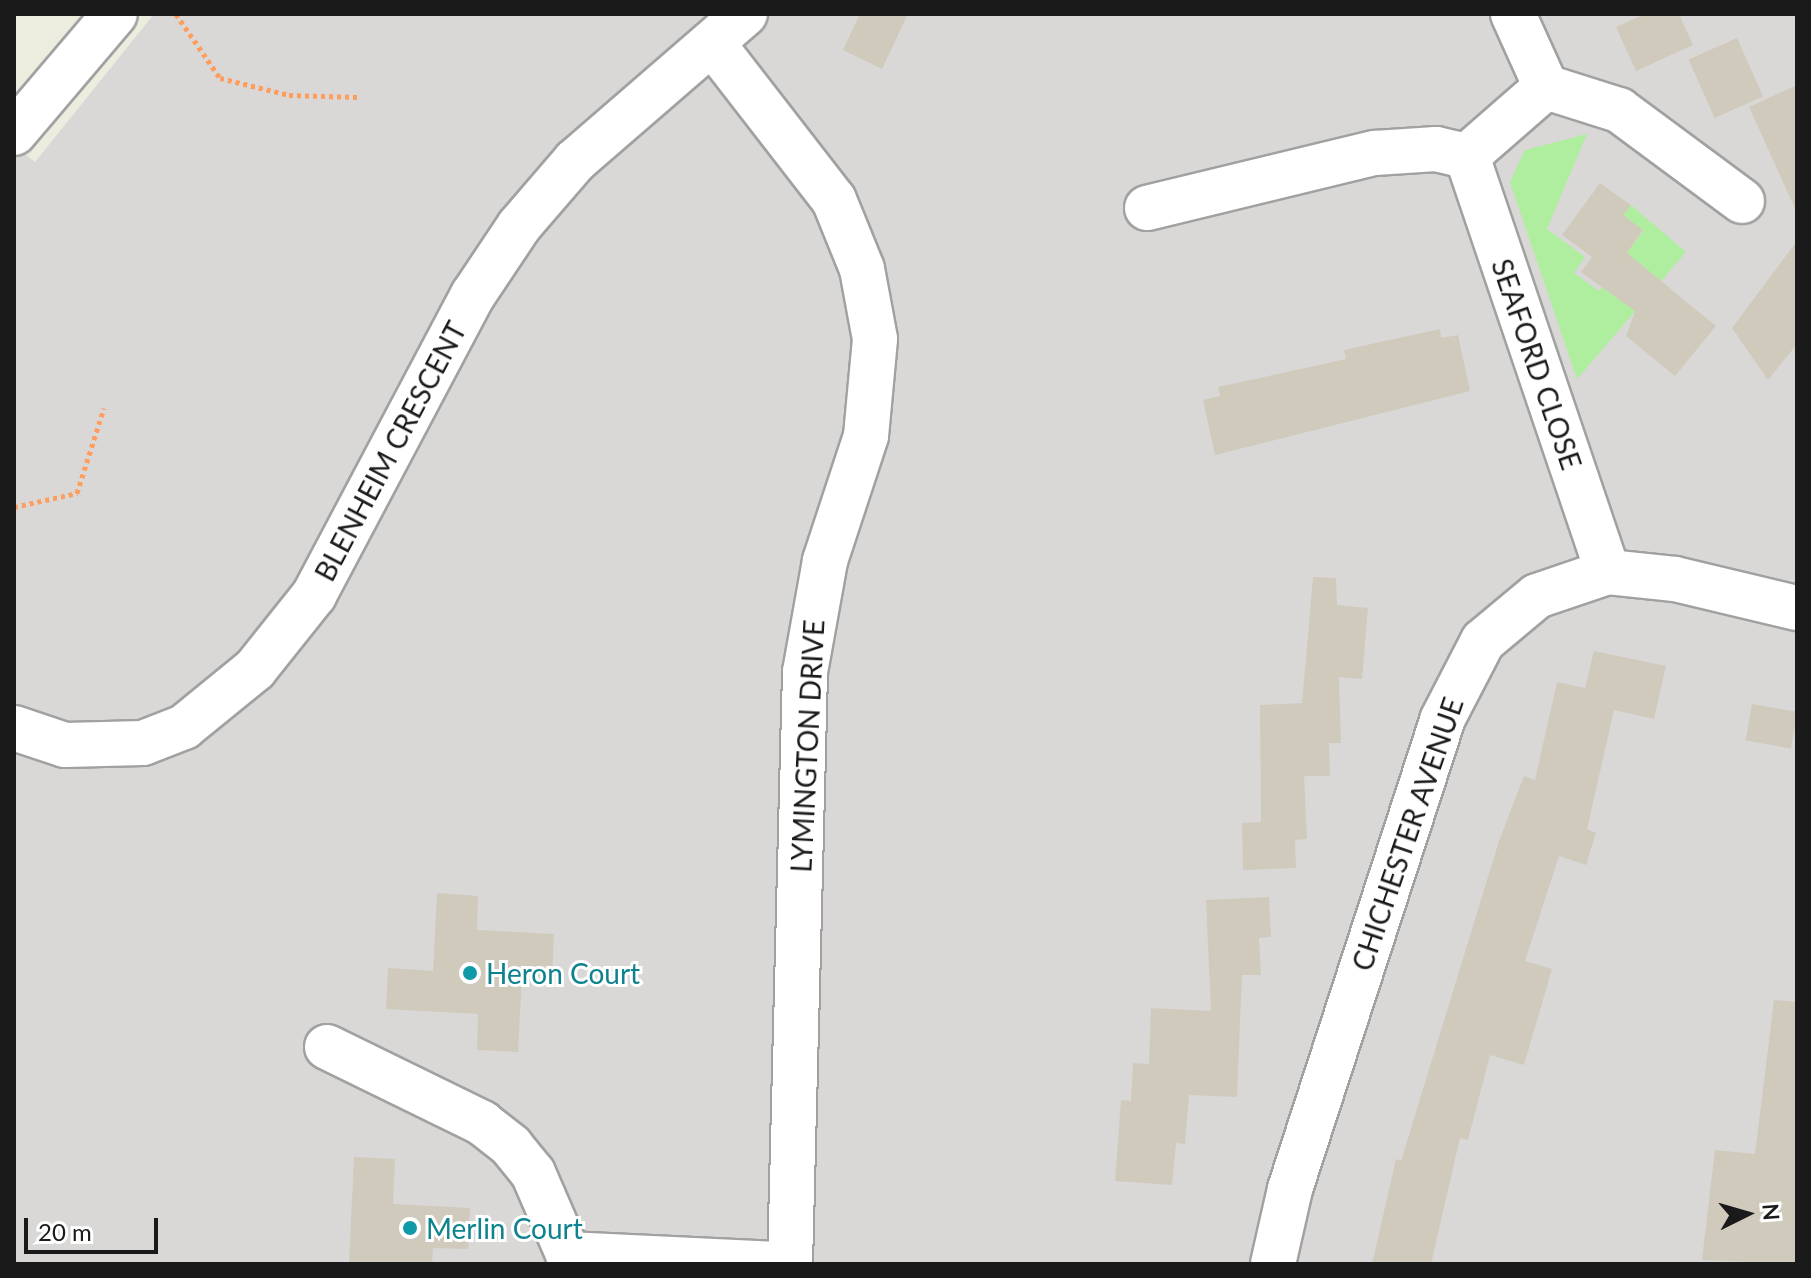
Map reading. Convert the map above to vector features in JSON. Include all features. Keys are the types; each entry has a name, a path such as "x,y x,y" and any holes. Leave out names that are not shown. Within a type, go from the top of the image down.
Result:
{"street":[{"path":"14,133 115,14"},
{"name":"BLENHEIM CRESCENT","path":"14,728 65,745 143,743 184,727 255,669 314,595 473,295 519,226 597,140 653,87 713,44 745,14"},
{"path":"1513,14 1546,87 1619,110 1742,201"},
{"name":"LYMINGTON DRIVE","path":"713,44 834,200 862,269 875,339 866,436 825,561 805,672 790,1264"},
{"path":"1147,208 1375,153 1436,149 1467,156 1546,87"},
{"name":"SEAFORD CLOSE","path":"1467,156 1608,572"},
{"name":"CHICHESTER AVENUE","path":"1273,1264 1295,1173 1459,679 1506,617 1570,580 1608,572 1675,579 1797,608"},
{"path":"327,1047 482,1123 511,1146 539,1184 565,1259 782,1264"}],"path":[{"path":"176,14 220,78 289,95 358,97"},
{"path":"14,507 77,493 104,408"}],"shaded area":[{"path":"154,14 1797,14 1797,1264 14,1264 14,146 35,162"}],"green space":[{"path":"1587,134 1547,229 1585,257 1574,273 1599,291 1643,231 1623,215 1631,205 1686,252 1577,379 1510,182 1525,150"}],"building":[{"path":"860,14 908,14 882,69 843,50"},
{"path":"1645,14 1679,14 1693,45 1636,71 1616,27"},
{"path":"1737,38 1763,96 1715,118 1689,60"},
{"path":"1797,85 1797,213 1749,107"},
{"path":"1600,183 1631,205 1623,215 1643,230 1627,253 1716,326 1675,376 1626,336 1635,311 1581,272 1592,257 1562,235"},
{"path":"1797,241 1797,344 1768,380 1732,328"},
{"path":"1440,329 1441,338 1458,335 1470,391 1215,455 1203,400 1220,396 1218,387 1346,359 1344,350"},
{"path":"1313,577 1336,578 1337,605 1368,608 1362,679 1339,677 1341,743 1329,743 1330,776 1304,776 1307,839 1295,840 1296,868 1243,870 1242,823 1261,822 1260,705 1302,703"},
{"path":"1594,651 1666,666 1654,719 1614,710 1587,829 1596,833 1586,865 1559,856 1525,961 1552,969 1524,1065 1490,1055 1468,1140 1460,1138 1431,1264 1372,1264 1396,1159 1401,1161 1499,841 1524,776 1535,780 1557,682 1585,688"},
{"path":"1752,704 1797,712 1791,748 1746,740"},
{"name":"Heron Court","path":"437,893 478,896 477,930 554,934 552,977 522,975 518,1052 477,1050 478,1014 386,1009 388,968 433,971"},
{"path":"1269,897 1271,937 1259,938 1261,975 1242,975 1237,1097 1189,1095 1185,1144 1176,1143 1172,1185 1115,1181 1121,1100 1131,1101 1133,1063 1149,1064 1151,1008 1211,1011 1206,900"},
{"path":"1774,1000 1797,1002 1795,1264 1702,1260 1715,1150 1755,1154"},
{"name":"Merlin Court","path":"354,1157 395,1159 393,1204 470,1208 468,1249 433,1248 432,1264 349,1264"}],"place":[{"name":"Heron Court","path":"470,973"},
{"name":"Merlin Court","path":"410,1228"}]}
